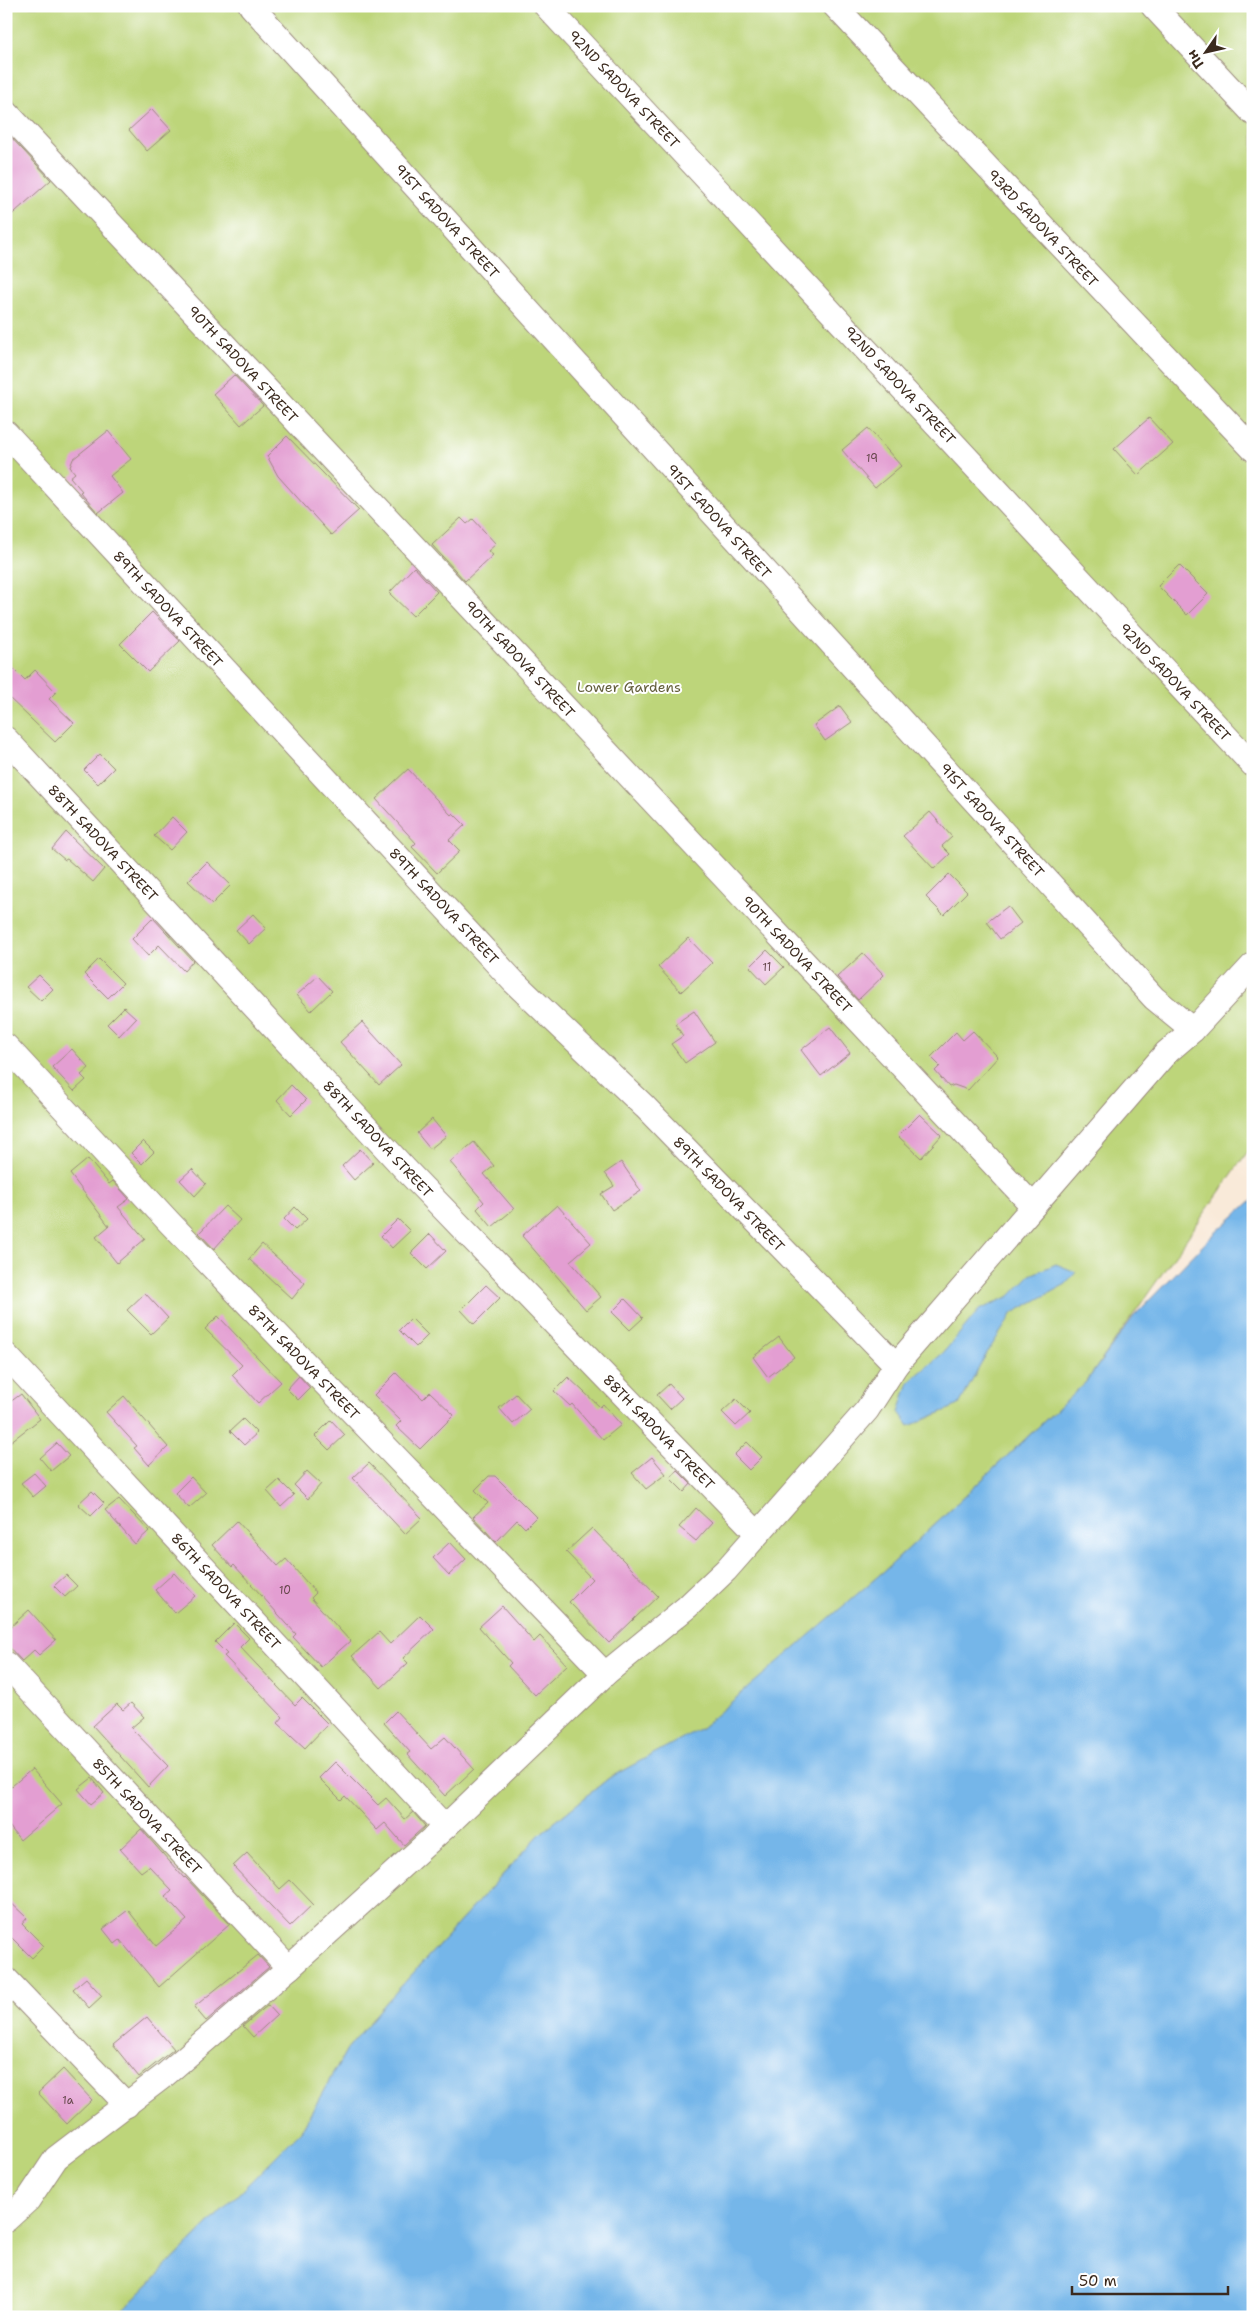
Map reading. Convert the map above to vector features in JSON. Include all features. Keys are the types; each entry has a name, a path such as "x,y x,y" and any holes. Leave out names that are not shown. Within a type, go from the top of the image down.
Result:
{"street":[{"name":"91ST SADOVA STREET","path":"251,6 1154,998 1193,1030"},
{"name":"92ND SADOVA STREET","path":"546,6 1253,766"},
{"name":"93RD SADOVA STREET","path":"835,6 1253,449"},
{"path":"1153,6 1253,113"},
{"name":"90TH SADOVA STREET","path":"6,112 1033,1206"},
{"name":"89TH SADOVA STREET","path":"6,433 513,981 645,1107 896,1365"},
{"name":"88TH SADOVA STREET","path":"6,739 405,1169 757,1533"},
{"path":"6,2220 28,2200 56,2158 127,2105 289,1968 445,1826 605,1674 687,1607 726,1570 867,1410 896,1365 1033,1206 1166,1054 1193,1030 1253,964"},
{"name":"87TH SADOVA STREET","path":"6,1046 176,1229 605,1674"},
{"name":"86TH SADOVA STREET","path":"6,1355 445,1826"},
{"name":"85TH SADOVA STREET","path":"6,1664 289,1968"},
{"path":"6,1979 127,2105"}],"green space":[{"name":"Lower Gardens","path":"6,6 1253,6 1253,1144 1086,1382 891,1565 732,1704 701,1728 675,1744 609,1778 540,1834 384,2005 347,2049 301,2131 116,2317 6,2317"}],"water":[{"path":"1253,1199 1253,2317 116,2317 301,2131 347,2049 384,2005 540,1834 609,1778 701,1728 891,1565 1086,1382 1134,1316 1213,1235"},
{"path":"1056,1264 1076,1272 1066,1284 1013,1313 987,1353 959,1405 909,1426 899,1412 909,1382 943,1353 979,1310 1010,1296 1030,1275"}],"building":[{"path":"152,109 171,130 147,151 129,130"},
{"path":"8,134 51,180 6,220 6,136"},
{"path":"234,375 263,406 241,425 213,394"},
{"path":"1149,418 1173,444 1138,475 1114,449"},
{"path":"868,428 901,466 875,488 842,450"},
{"path":"108,431 131,459 110,476 123,493 98,513 70,477 75,473 70,467 73,459"},
{"path":"287,436 359,510 331,535 278,476 267,456"},
{"path":"461,518 467,524 473,519 496,544 488,551 493,555 465,581 432,545"},
{"path":"1179,565 1208,594 1187,615 1158,586"},
{"path":"414,567 437,592 413,616 389,593"},
{"path":"152,612 180,641 148,672 120,644"},
{"path":"6,661 25,680 35,670 56,692 49,699 74,723 55,742 6,695"},
{"path":"840,706 852,722 825,741 814,725"},
{"path":"100,754 114,768 98,784 84,770"},
{"path":"408,769 451,815 453,813 465,825 449,840 460,851 437,873 412,847 416,843 376,799"},
{"path":"930,812 952,837 942,846 950,854 934,869 903,836"},
{"path":"172,817 187,832 170,850 154,836"},
{"path":"66,832 104,869 93,882 67,859 65,860 52,849"},
{"path":"207,862 231,885 212,904 188,881"},
{"path":"949,874 967,892 944,915 926,897"},
{"path":"1008,906 1021,923 1000,939 987,922"},
{"path":"253,914 266,928 249,944 236,930"},
{"path":"153,918 193,961 184,971 159,945 148,956 132,939"},
{"path":"688,938 712,963 681,992 658,967"},
{"path":"767,950 784,967 766,984 750,967"},
{"path":"863,953 884,975 858,1000 837,977"},
{"path":"99,959 123,983 108,998 84,974"},
{"path":"39,975 53,989 41,1001 26,987"},
{"path":"318,976 332,991 311,1011 297,995"},
{"path":"124,1007 136,1018 119,1036 107,1024"},
{"path":"694,1011 715,1042 685,1063 671,1044 683,1036 675,1024"},
{"path":"362,1022 401,1065 379,1085 340,1042"},
{"path":"830,1027 850,1053 821,1076 801,1050"},
{"path":"973,1031 998,1057 968,1090 954,1085 949,1087 935,1071 940,1066 931,1057 956,1032 963,1040"},
{"path":"72,1049 89,1068 81,1075 86,1080 74,1091 52,1067"},
{"path":"291,1085 306,1100 291,1115 277,1100"},
{"path":"920,1114 942,1135 921,1158 898,1136"},
{"path":"432,1119 446,1136 430,1149 417,1133"},
{"path":"143,1141 154,1152 142,1164 131,1153"},
{"path":"474,1142 494,1166 484,1174 514,1209 492,1227 477,1209 484,1202 450,1162"},
{"path":"360,1149 373,1163 354,1180 342,1166"},
{"path":"88,1159 109,1184 113,1181 129,1199 118,1207 145,1239 117,1263 96,1237 109,1226 70,1174"},
{"path":"621,1162 641,1191 612,1210 601,1194 614,1186 605,1173"},
{"path":"192,1169 206,1184 195,1196 180,1180"},
{"path":"557,1205 591,1243 570,1261 601,1297 586,1310 522,1236"},
{"path":"225,1206 240,1220 214,1249 199,1233"},
{"path":"295,1207 307,1219 295,1230 284,1219"},
{"path":"398,1219 410,1231 392,1248 381,1236"},
{"path":"430,1234 446,1251 427,1269 411,1253"},
{"path":"262,1244 305,1283 292,1299 249,1259"},
{"path":"486,1285 500,1298 474,1324 461,1310"},
{"path":"145,1293 168,1318 151,1334 127,1310"},
{"path":"625,1299 643,1318 630,1330 612,1312"},
{"path":"218,1316 281,1382 258,1403 232,1375 242,1365 205,1329"},
{"path":"411,1318 428,1335 416,1347 399,1330"},
{"path":"779,1337 794,1357 768,1377 753,1357"},
{"path":"396,1373 423,1399 430,1392 454,1415 420,1449 396,1426 401,1421 374,1395"},
{"path":"299,1376 310,1388 298,1400 287,1389"},
{"path":"568,1377 600,1407 603,1404 621,1425 603,1440 572,1404 570,1406 554,1391"},
{"path":"669,1384 682,1398 670,1409 657,1395"},
{"path":"21,1394 40,1419 6,1445 6,1405"},
{"path":"516,1394 530,1409 513,1424 499,1408"},
{"path":"124,1396 168,1447 149,1465 134,1448 137,1446 106,1412"},
{"path":"736,1399 750,1413 736,1426 722,1412"},
{"path":"243,1419 257,1433 244,1445 230,1431"},
{"path":"331,1420 345,1435 329,1450 315,1436"},
{"path":"747,1442 762,1457 749,1470 734,1455"},
{"path":"57,1443 69,1456 51,1471 40,1458"},
{"path":"652,1457 666,1474 646,1489 632,1473"},
{"path":"369,1463 422,1518 405,1534 353,1478"},
{"path":"677,1470 691,1484 684,1492 670,1478"},
{"path":"307,1471 321,1484 308,1499 294,1485"},
{"path":"34,1473 46,1486 33,1497 21,1483"},
{"path":"489,1476 495,1476 536,1517 525,1528 517,1520 496,1542 473,1517 488,1503 475,1490"},
{"path":"191,1477 206,1493 189,1508 175,1493"},
{"path":"279,1480 294,1495 281,1507 267,1491"},
{"path":"92,1491 104,1503 91,1516 78,1504"},
{"path":"119,1499 149,1531 135,1544 105,1510"},
{"path":"696,1508 712,1523 696,1541 679,1527"},
{"path":"237,1521 278,1566 286,1559 316,1593 311,1598 350,1641 321,1667 293,1637 296,1634 234,1565 232,1567 212,1545"},
{"path":"592,1528 658,1596 609,1643 569,1602 592,1579 566,1552"},
{"path":"450,1542 466,1559 449,1575 433,1558"},
{"path":"174,1573 195,1596 175,1613 155,1590"},
{"path":"66,1575 77,1586 65,1597 54,1586"},
{"path":"502,1606 534,1642 540,1636 567,1665 535,1695 508,1666 511,1663 479,1627"},
{"path":"29,1610 56,1640 39,1655 34,1650 22,1661 6,1644 6,1631"},
{"path":"420,1615 434,1629 403,1658 408,1663 381,1688 352,1656 379,1632 390,1644"},
{"path":"234,1623 249,1638 240,1647 295,1705 302,1698 328,1724 305,1748 278,1723 283,1717 224,1656 227,1654 215,1642"},
{"path":"131,1703 144,1717 131,1728 168,1766 148,1787 93,1726 117,1704 123,1710"},
{"path":"396,1711 431,1749 445,1737 474,1769 445,1796 407,1754 410,1752 384,1723"},
{"path":"335,1762 378,1805 386,1798 405,1819 413,1812 425,1826 404,1845 385,1823 377,1830 345,1796 341,1800 319,1778"},
{"path":"32,1769 62,1804 20,1840 6,1822 6,1791"},
{"path":"92,1778 104,1793 91,1804 78,1789"},
{"path":"141,1829 184,1878 230,1924 159,1987 120,1940 115,1944 103,1929 128,1910 156,1946 187,1920 165,1896 172,1890 149,1866 141,1872 120,1849"},
{"path":"247,1853 280,1889 290,1880 313,1904 290,1926 233,1866"},
{"path":"6,1898 27,1918 22,1924 44,1946 32,1958 10,1936 6,1940"},
{"path":"258,1955 269,1967 206,2021 194,2007"},
{"path":"86,1978 102,1996 89,2008 73,1989"},
{"path":"268,2005 277,2015 253,2037 243,2026"},
{"path":"147,2017 174,2049 139,2077 113,2045"},
{"path":"63,2069 92,2100 67,2124 38,2093"}]}
